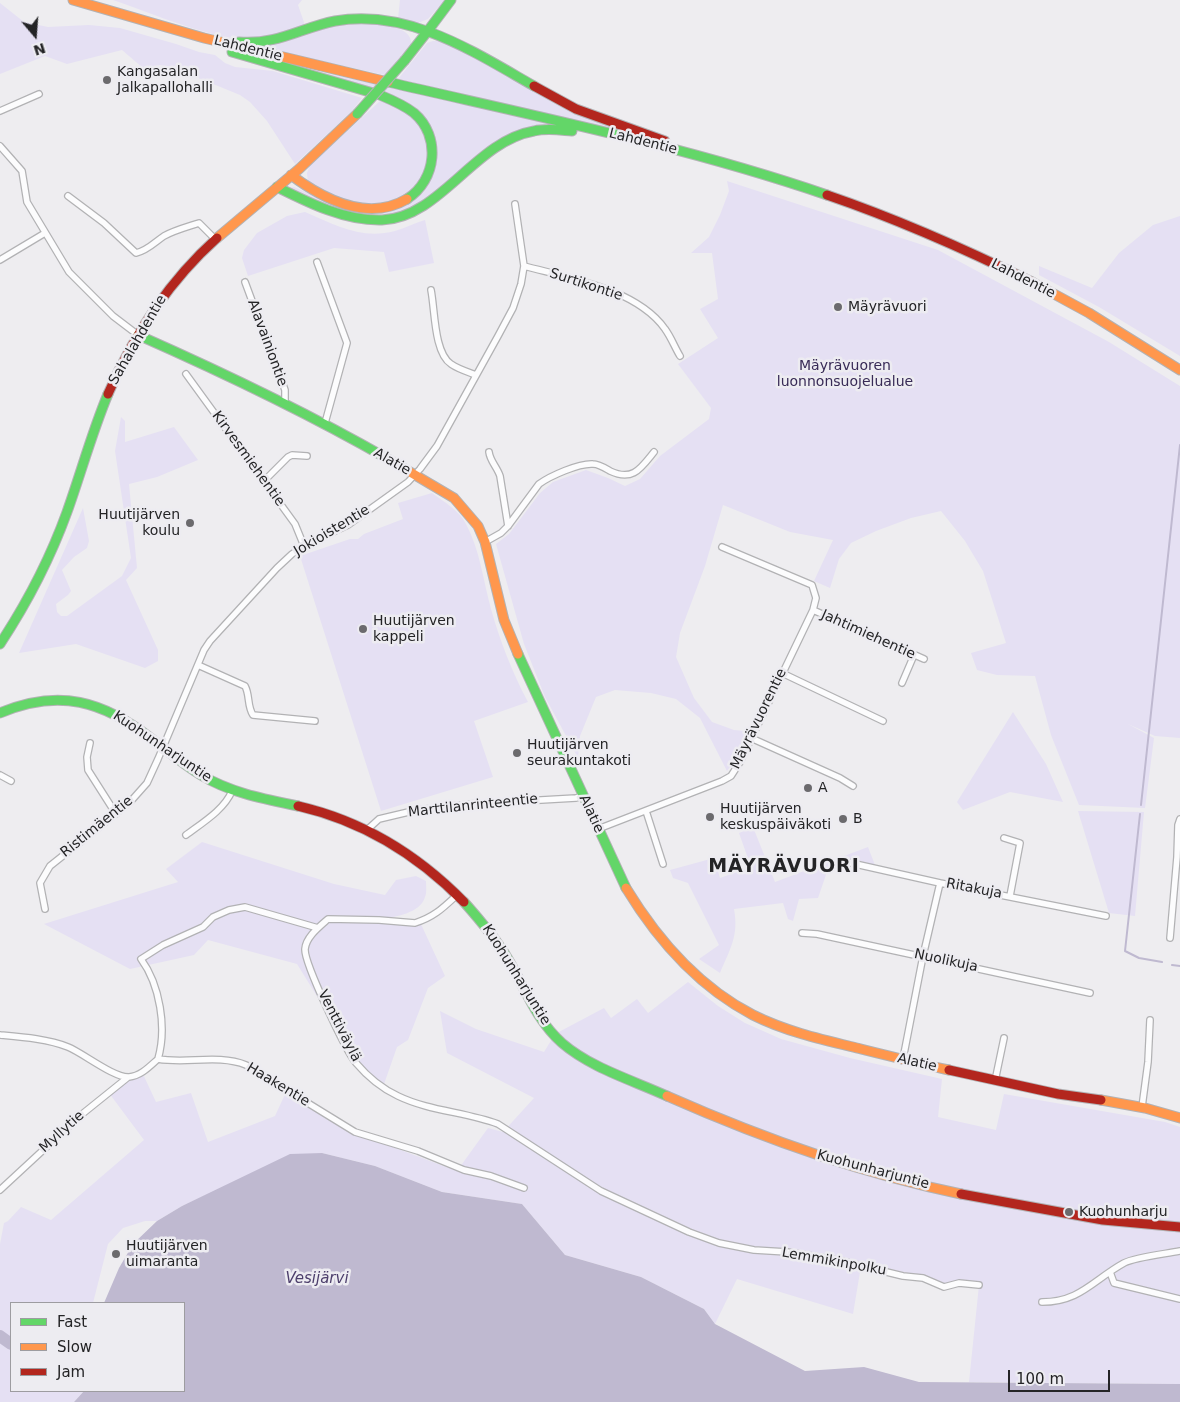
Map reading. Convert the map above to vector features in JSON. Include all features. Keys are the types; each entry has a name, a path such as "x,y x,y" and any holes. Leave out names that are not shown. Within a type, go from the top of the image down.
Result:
{"main road":[{"name":"Lahdentie","path":"73,0 153,25 294,61 467,99 670,148 722,162 840,199 961,247 1092,315 1180,370"},
{"name":"Sahalahdentie","path":"0,644 22,609 49,554 66,514 110,388 138,335 164,294 194,259 291,176 357,114 405,60 451,0"},
{"path":"153,25 239,42 256,43 275,41 332,22 362,18 385,20 444,37 466,47 576,109 722,162"},
{"path":"136,20 235,53 383,97 414,114 423,124 430,138 432,160 425,181 407,199 389,206 365,208 336,201 306,188 291,176"},
{"path":"277,187 340,213 362,219 384,220 415,211 494,148 513,136 530,131 543,128 568,130 670,148"},
{"name":"Alatie","path":"138,335 217,370 325,423 434,484 454,498 468,513 485,542 510,637 611,859 633,901 658,935 706,985 750,1014 804,1035 995,1080 1059,1094 1142,1107 1180,1118"},
{"name":"Kuohunharjuntie","path":"0,713 28,703 52,699 79,701 102,708 121,718 164,747 202,776 232,791 326,813 368,829 433,873 457,895 492,933 543,1022 566,1045 601,1067 691,1107 774,1140 844,1164 893,1178 988,1199 1119,1223 1180,1227"}],"street":[{"path":"0,111 39,94"},
{"path":"0,147 22,171 27,202 69,272 113,316 138,335"},
{"path":"68,196 104,223 136,253 146,250 164,236 199,223 216,239"},
{"name":"Jokioistentie","path":"164,747 204,650 210,641 292,554 348,524 408,482 437,446 513,308 521,284 524,266 516,204"},
{"path":"0,260 45,233"},
{"path":"317,262 347,343 325,423"},
{"name":"Surtikontie","path":"524,266 582,281 627,298 642,307 665,329 680,356"},
{"name":"Alavainiontie","path":"245,282 285,390 285,404"},
{"path":"431,290 436,331 442,354 449,363 476,375"},
{"name":"Kirvesmiehentie","path":"186,374 295,524 304,546"},
{"path":"489,452 490,460 497,468 500,476 508,526"},
{"path":"485,542 501,533 508,526 539,484 546,479 582,464 595,464 619,475 629,476 638,471 654,452"},
{"path":"264,481 288,457 292,455 307,456"},
{"name":"Mäyrävuorentie","path":"598,829 722,782 731,776 740,762 812,610 816,598 812,585 722,548"},
{"name":"Jahtimiehentie","path":"812,610 924,659"},
{"path":"902,683 914,655"},
{"path":"198,665 245,686 250,710 253,715 315,721"},
{"path":"782,673 883,721"},
{"path":"751,738 840,778 853,786"},
{"path":"90,743 87,757 88,770 116,814"},
{"name":"Ristimäentie","path":"45,909 40,883 50,866 131,801 146,783 164,747"},
{"path":"0,775 12,781"},
{"path":"186,835 209,818 229,798 232,791"},
{"name":"Marttilanrinteentie","path":"368,829 379,819 417,810 583,796"},
{"path":"646,811 663,864"},
{"path":"1170,938 1180,818"},
{"path":"1004,838 1020,843 1010,896"},
{"name":"Ritakuja","path":"842,861 940,883 1106,916"},
{"path":"903,1059 923,956 940,883"},
{"path":"0,1035 68,1047 116,1074 127,1078 142,1072 158,1059 162,1045 163,1031 160,1011 149,970 141,959 163,945 203,927 213,917 229,910 245,907 318,928 328,920 379,920 415,923 434,916 457,895"},
{"name":"Venttiväylä","path":"318,928 308,940 305,949 309,966 347,1048 364,1072 383,1087 413,1102 482,1118 498,1124 601,1191 688,1232"},
{"name":"Nuolikuja","path":"802,933 817,934 923,956 1090,993"},
{"path":"1142,1107 1148,1062 1150,1020"},
{"path":"995,1080 1004,1038"},
{"name":"Haakentie","path":"158,1059 186,1061 236,1060 355,1132 418,1151 464,1170 491,1176 524,1188"},
{"name":"Myllytie","path":"0,1190 80,1115 127,1078"},
{"name":"Lemmikinpolku","path":"688,1232 738,1248 787,1252 837,1260 903,1276 923,1278 944,1287 959,1284 979,1285"},
{"path":"1042,1302 1051,1302 1085,1291 1125,1262 1180,1251"},
{"path":"1110,1272 1114,1284 1180,1299"}],"green space":[{"path":"113,0 302,0 298,5 305,25 273,38 245,40 207,33"},
{"path":"400,0 445,0 428,19 415,24 398,19"},
{"path":"0,3 24,22 48,27 89,25 120,28 215,55 225,63 235,67 273,71 362,98 351,112 295,164 267,121 250,102 240,95 174,68 160,65 143,68 122,50 67,64 45,56 0,74"},
{"path":"365,23 394,27 407,33 410,38 411,44 385,75 258,47 282,43 333,26"},
{"path":"442,41 470,53 632,134 398,79 427,43"},
{"path":"313,70 548,124 529,128 427,198 397,214 371,217 340,210 293,192 289,188 294,187 329,202 390,209 434,167 422,116"},
{"path":"380,101 407,113 422,129 429,152 425,174 419,183 410,192 399,198 369,205 345,200 308,182 307,173 310,165"},
{"name":"Mäyrävuoren luonnonsuojelualue","path":"727,181 938,250 1109,342 1180,386 1180,738 1155,736 1128,724 1154,738 1145,808 1079,805 1051,735 1035,676 997,675 977,670 971,653 1006,643 983,571 965,541 941,511 911,518 851,543 839,559 830,588 814,581 833,540 790,532 723,505 705,566 680,633 676,657 694,698 712,722 734,730 745,731 741,748 736,757 727,771 700,718 676,699 651,693 615,690 596,697 580,736 578,758 545,697 524,644 496,544 509,534 540,493 553,482 586,470 625,486 640,479 660,456 709,419 711,408 678,364 718,338 700,309 718,299 712,253 691,253 709,237 720,215 729,191"},
{"path":"305,212 349,230 371,234 395,231 425,220 434,263 389,272 384,252 334,248 248,276 242,258 244,250 257,233 287,216"},
{"path":"1180,216 1180,356 1099,307 1039,275 1039,266 1092,288 1119,253 1153,225"},
{"path":"121,417 125,421 125,442 174,427 198,460 157,477 129,484 137,568 126,580 158,650 158,661 145,668 76,644 19,653 83,508 89,541 87,548 74,557 62,570 71,591 56,604 57,612 61,616 67,616 122,576 131,558 115,451"},
{"path":"432,493 463,519 471,534 498,633 528,702 474,721 493,777 381,811 300,556 350,539 358,539 364,534 403,519 398,503"},
{"path":"1013,712 1046,764 1063,802 1010,792 963,810 957,802"},
{"path":"1078,811 1144,812 1135,916 1109,913"},
{"path":"753,827 775,882 868,847 875,865 829,866 818,898 799,899 793,921 788,919 783,903 734,909 734,935 720,973 699,959 719,945 688,883 673,878 670,870 714,858 720,878 751,867 739,833"},
{"path":"202,842 334,884 385,895 396,880 416,876 426,881 426,895 418,907 413,911 381,920 420,922 445,976 428,988 408,1040 397,1047 383,1087 364,1072 297,964 208,940 194,955 130,969 44,924 178,882 166,869"},
{"path":"688,982 718,1006 745,1023 781,1039 850,1058 942,1079 938,1117 996,1130 1004,1094 1165,1122 1180,1127 1180,1384 969,1382 979,1285 959,1283 944,1287 923,1278 861,1266 853,1314 737,1279 715,1324 704,1309 641,1277 565,1255 522,1204 442,1192 375,1166 322,1153 226,1186 182,1206 157,1221 145,1221 123,1228 108,1244 93,1302 10,1302 10,1392 83,1392 74,1402 0,1402 0,1244 4,1223 21,1207 51,1220 144,1140 109,1093 127,1078 142,1072 156,1102 191,1093 208,1142 275,1116 287,1090 347,1130 457,1171 488,1128 503,1132 534,1098 447,1053 440,1011 476,1029 544,1052 555,1034 604,1008 611,1018 637,999 648,1013"}],"water":[{"name":"Vesijärvi","path":"322,1153 375,1166 442,1192 522,1204 565,1255 641,1277 704,1309 715,1324 805,1371 864,1367 919,1382 1180,1384 1180,1402 74,1402 83,1392 185,1392 185,1302 104,1302 119,1268 133,1244 157,1221 182,1206 290,1154"}],"waterway":[{"path":"1141,805 1180,445"},
{"path":"1140,814 1125,951 1139,958 1162,962"},
{"path":"1172,965 1180,966"},
{"path":"0,1336 10,1343"}],"traffic: fast":[{"path":"427,32 451,0"},
{"path":"239,42 277,39 335,21 362,19 388,21 414,27 464,47 534,86"},
{"path":"405,60 427,32"},
{"path":"232,52 380,95 414,113 429,133 432,145 432,158 430,170 425,181 407,199"},
{"path":"357,114 405,60"},
{"path":"388,82 554,120 719,161 827,195"},
{"path":"277,187 328,210 354,218 382,220 403,216 422,207 475,163 513,138 539,130 572,131"},
{"path":"138,335 264,394 388,459"},
{"path":"0,644 29,597 53,547 108,394"},
{"path":"518,654 626,888"},
{"path":"0,713 21,705 42,701 80,702 98,707 134,726 188,767 212,781 248,795 298,806"},
{"path":"464,902 498,944 538,1014 562,1043 573,1052 599,1067 667,1096"}],"traffic: slow":[{"path":"73,0 204,38 388,82"},
{"path":"217,238 299,169 357,114"},
{"path":"291,175 317,192 346,205 377,208 392,206 407,199"},
{"path":"1032,282 1089,313 1180,370"},
{"path":"388,459 454,498 478,526 485,542 504,620 518,654"},
{"path":"626,888 651,925 681,960 697,976 733,1004 766,1021 806,1035 949,1070"},
{"path":"667,1096 811,1153 885,1176 961,1194"},
{"path":"1101,1100 1145,1108 1180,1118"}],"traffic: jam":[{"path":"534,86 576,109 665,141"},
{"path":"827,195 931,235 1032,282"},
{"path":"108,394 129,351 154,310 183,272 217,238"},
{"path":"298,806 345,821 388,842 428,869 464,902"},
{"path":"949,1070 1058,1094 1101,1100"},
{"path":"961,1194 1103,1220 1180,1227"}],"place":[{"name":"Kangasalan Jalkapallohalli","path":"107,80"},
{"name":"Mäyrävuori","path":"838,307"},
{"name":"Huutijärven koulu","path":"190,523"},
{"name":"Huutijärven kappeli","path":"363,629"},
{"name":"Huutijärven seurakuntakoti","path":"517,753"},
{"name":"A","path":"808,788"},
{"name":"Huutijärven keskuspäiväkoti","path":"710,817"},
{"name":"B","path":"843,819"},
{"name":"Kuohunharju","path":"1069,1212"},
{"name":"Huutijärven uimaranta","path":"116,1254"}],"district":[{"name":"MÄYRÄVUORI","path":"784,867"}]}
